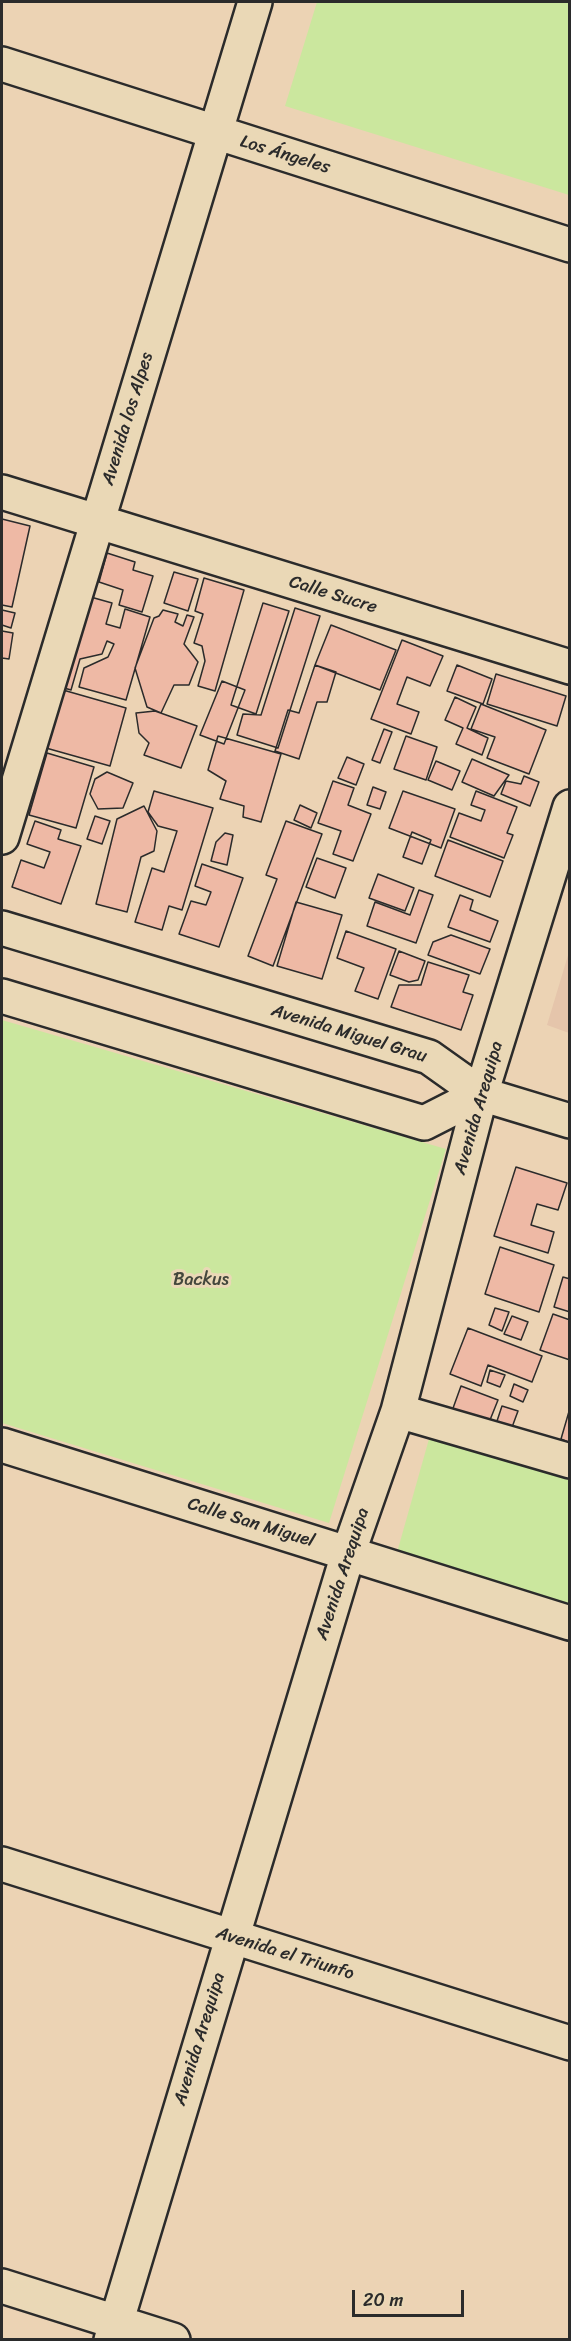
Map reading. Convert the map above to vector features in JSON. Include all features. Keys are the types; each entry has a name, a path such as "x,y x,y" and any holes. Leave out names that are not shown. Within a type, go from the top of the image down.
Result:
{"street":[{"name":"Avenida los Alpes","path":"2,837 255,2"},
{"name":"Los Ángeles","path":"2,64 570,245"},
{"name":"Calle Sucre","path":"2,492 570,667"},
{"name":"Avenida Arequipa","path":"113,2330 348,1554 398,1411 481,1094 570,807"},
{"name":"Avenida Miguel Grau","path":"2,928 429,1058 481,1094 570,1121"},
{"path":"2,996 424,1123 481,1094"},
{"path":"398,1411 570,1461"},
{"name":"Calle San Miguel","path":"2,1445 570,1623"},
{"name":"Avenida el Triunfo","path":"2,1864 570,2043"},
{"path":"2,2286 113,2330 173,2340"}],"shaded area":[{"path":"569,952 569,1033 547,1025"}],"green space":[{"path":"317,2 569,2 569,195 285,106"},
{"name":"Backus","path":"2,1020 446,1149 329,1523 2,1423"},
{"path":"429,1439 569,1479 569,1611 396,1556"}],"building":[{"path":"2,519 30,526 12,607 2,605"},
{"path":"107,553 135,562 133,570 153,576 142,612 119,605 123,590 99,582"},
{"path":"174,572 198,579 188,611 164,603"},
{"path":"204,578 244,590 215,691 198,686 205,661 202,646 194,643 203,614 195,611"},
{"path":"80,594 112,603 106,624 120,628 125,609 150,617 126,700 79,687 84,668 108,657 114,644 107,641 102,654 80,659 71,690 54,685"},
{"path":"263,603 289,611 256,714 231,705"},
{"path":"295,608 320,616 278,748 237,735 243,714 261,715"},
{"path":"2,610 15,613 11,628 2,625"},
{"path":"163,610 178,614 175,622 183,626 187,615 194,617 184,644 198,662 189,685 174,685 161,713 147,707 135,668 154,618 159,616"},
{"path":"331,625 396,650 380,690 315,665"},
{"path":"2,631 13,633 9,659 2,658"},
{"path":"402,640 443,656 430,686 407,677 397,704 419,712 411,734 371,719"},
{"path":"315,665 336,672 327,702 317,702 299,759 275,751 288,710 299,713"},
{"path":"457,665 492,679 483,704 447,691"},
{"path":"496,674 566,696 557,726 487,704"},
{"path":"222,681 245,690 224,744 200,735"},
{"path":"63,690 126,708 110,766 46,748"},
{"path":"455,697 476,707 467,728 488,738 482,755 456,744 463,728 445,720"},
{"path":"481,704 546,730 529,774 487,758 495,737 471,729"},
{"path":"155,711 197,726 181,768 144,755 149,743 139,733 136,713"},
{"path":"384,729 392,732 380,763 372,760"},
{"path":"218,736 281,754 261,822 243,817 244,806 220,799 226,781 208,770"},
{"path":"406,736 437,747 426,780 394,769"},
{"path":"47,753 94,767 76,828 29,815"},
{"path":"347,757 364,764 356,785 338,778"},
{"path":"472,759 509,775 494,796 462,782"},
{"path":"436,761 460,771 452,790 428,780"},
{"path":"107,772 133,783 123,808 98,809 90,794 95,779"},
{"path":"524,776 539,782 530,806 501,794 506,781 521,784"},
{"path":"333,781 354,788 348,805 371,814 353,861 333,854 341,831 318,823"},
{"path":"373,787 386,792 380,809 367,805"},
{"path":"154,791 213,808 182,910 169,906 162,930 135,922 152,868 164,872 177,831 158,826 148,812"},
{"path":"403,791 455,809 441,848 389,828"},
{"path":"476,791 517,807 507,833 513,835 504,858 450,837 459,813 481,821 485,810 471,805"},
{"path":"300,805 317,813 311,828 294,820"},
{"path":"144,806 157,831 154,851 141,857 127,912 96,904 117,819"},
{"path":"95,816 110,821 102,844 87,839"},
{"path":"35,821 61,830 58,839 81,846 61,904 12,887 21,860 44,868 50,852 27,844"},
{"path":"286,821 322,834 273,966 248,956 277,879 266,875"},
{"path":"412,832 431,840 422,864 403,857"},
{"path":"225,833 233,835 227,865 211,861 216,842"},
{"path":"448,840 503,861 490,897 435,876"},
{"path":"317,858 346,868 335,898 306,887"},
{"path":"202,864 243,878 219,947 179,934 191,901 206,905 211,892 195,886"},
{"path":"378,874 414,888 405,911 369,898"},
{"path":"419,890 433,895 416,943 367,926 375,902 410,915"},
{"path":"460,895 473,900 470,910 498,921 490,942 448,927"},
{"path":"296,902 342,915 322,979 277,966"},
{"path":"346,931 396,949 378,999 355,991 364,968 337,958"},
{"path":"451,935 490,949 480,974 428,955 433,942"},
{"path":"399,951 425,961 418,980 409,982 390,975"},
{"path":"428,962 469,975 463,992 473,995 461,1030 391,1007 399,985 421,985"},
{"path":"516,1167 567,1183 558,1210 537,1204 531,1225 554,1232 548,1253 494,1236"},
{"path":"500,1247 554,1265 539,1312 485,1294"},
{"path":"563,1277 570,1279 570,1312 554,1307"},
{"path":"495,1308 509,1312 502,1331 489,1325"},
{"path":"553,1314 570,1320 570,1360 540,1350"},
{"path":"512,1316 528,1322 521,1340 504,1334"},
{"path":"468,1328 542,1356 532,1382 488,1365 481,1386 450,1374"},
{"path":"490,1370 505,1375 500,1387 487,1382"},
{"path":"514,1384 528,1390 523,1402 510,1396"},
{"path":"461,1386 498,1400 488,1425 452,1411"},
{"path":"502,1406 518,1411 511,1430 496,1424"},
{"path":"570,1408 570,1443 561,1439"}]}
